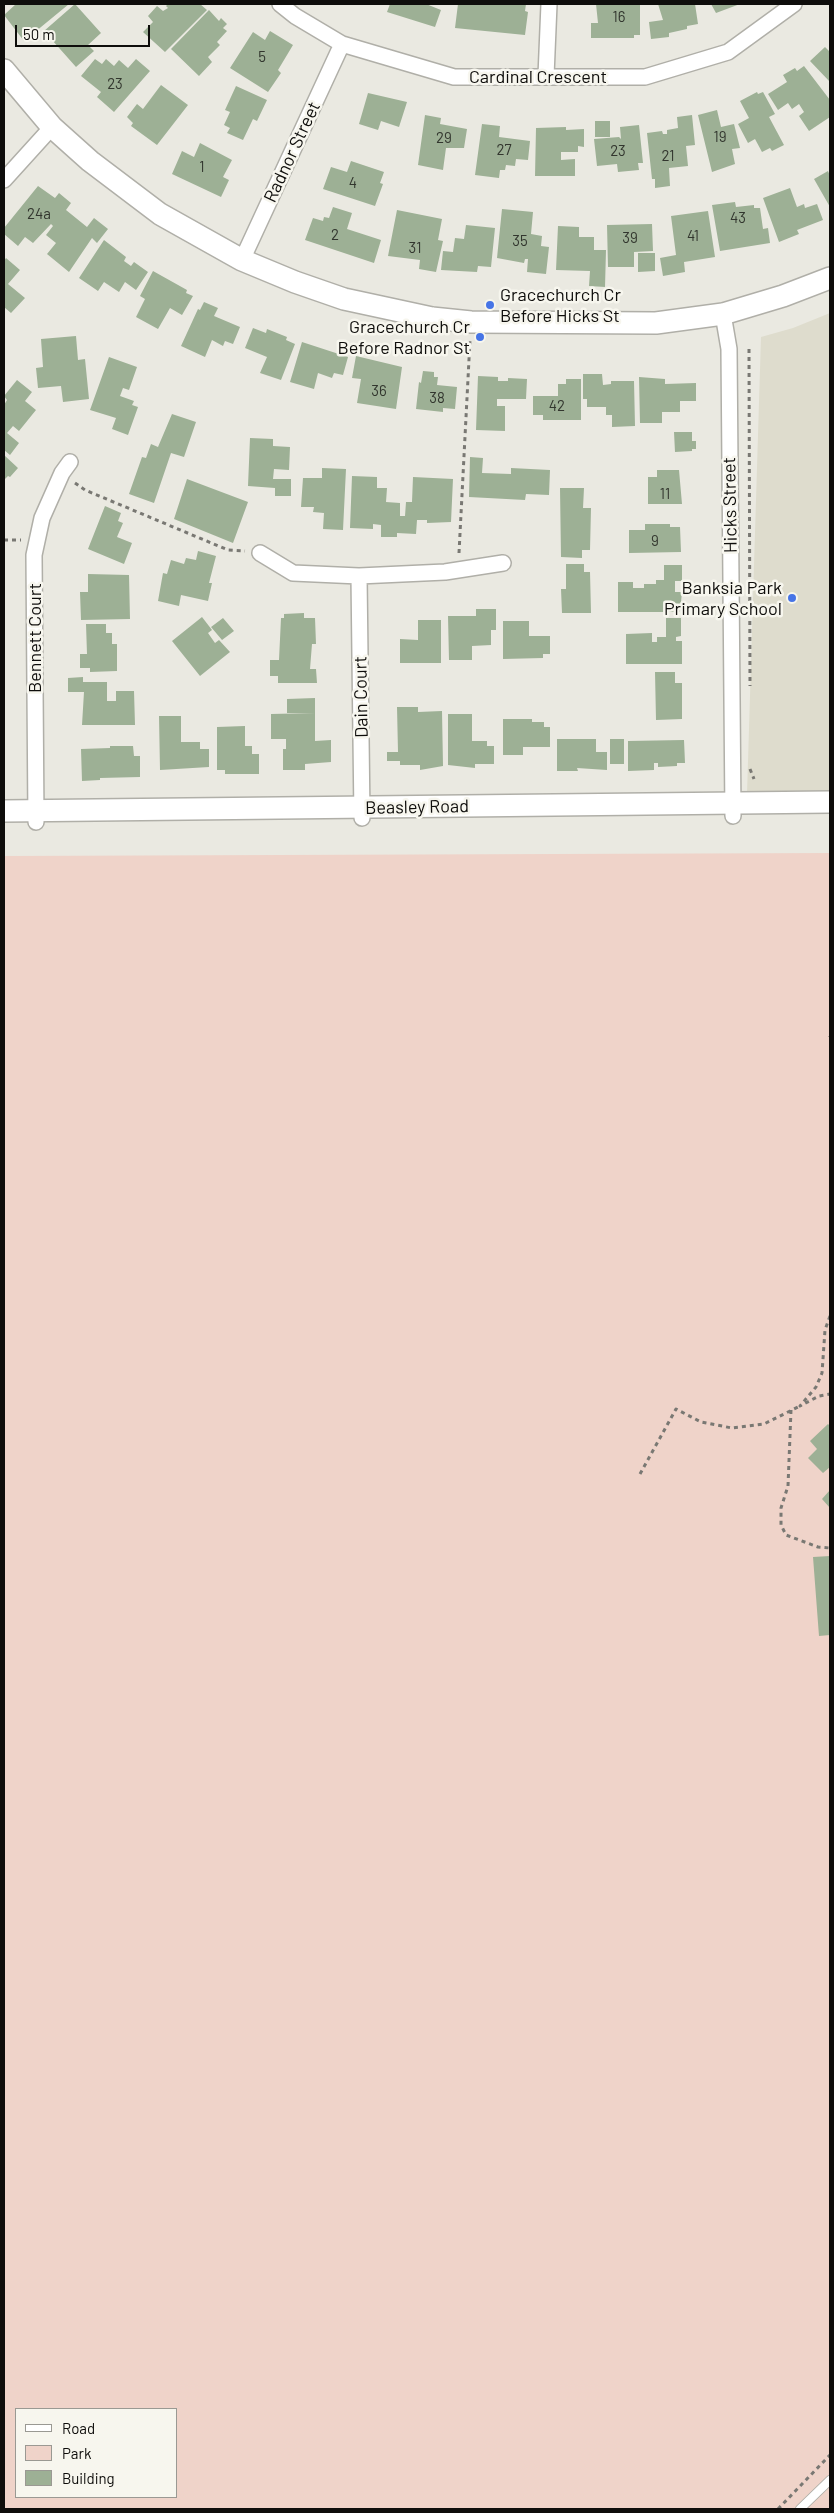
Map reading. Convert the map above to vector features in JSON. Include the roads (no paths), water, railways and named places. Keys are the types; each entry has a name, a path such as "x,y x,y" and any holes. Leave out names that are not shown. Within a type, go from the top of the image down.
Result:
{"main road":[{"path":"4,70 52,127 90,161 160,214 242,260 295,282 344,299 432,318 471,322 656,323 723,314 783,296 830,278"},
{"name":"Beasley Road","path":"732,810 830,802"},
{"name":"Beasley Road","path":"4,811 36,816 732,810 830,814"},
{"name":"Beasley Road","path":"4,822 36,816"}],"street":[{"name":"Cardinal Crescent","path":"280,4 295,16 342,44 454,77 645,77 728,52 794,4"},
{"path":"546,76 549,4"},
{"name":"Radnor Street","path":"242,260 342,44"},
{"path":"4,180 52,127"},
{"name":"Hicks Street","path":"723,314 729,349 732,810"},
{"name":"Bennett Court","path":"36,816 34,555 42,518 66,468"},
{"path":"260,553 293,573 359,576 464,570 502,563"},
{"name":"Dain Court","path":"359,576 362,813"}],"lane":[{"path":"800,2509 830,2480"}],"place":[{"name":"Gracechurch Cr Before Hicks St","path":"490,305"},
{"name":"Gracechurch Cr Before Radnor St","path":"480,337"},
{"name":"Banksia Park Primary School","path":"792,598"}]}
